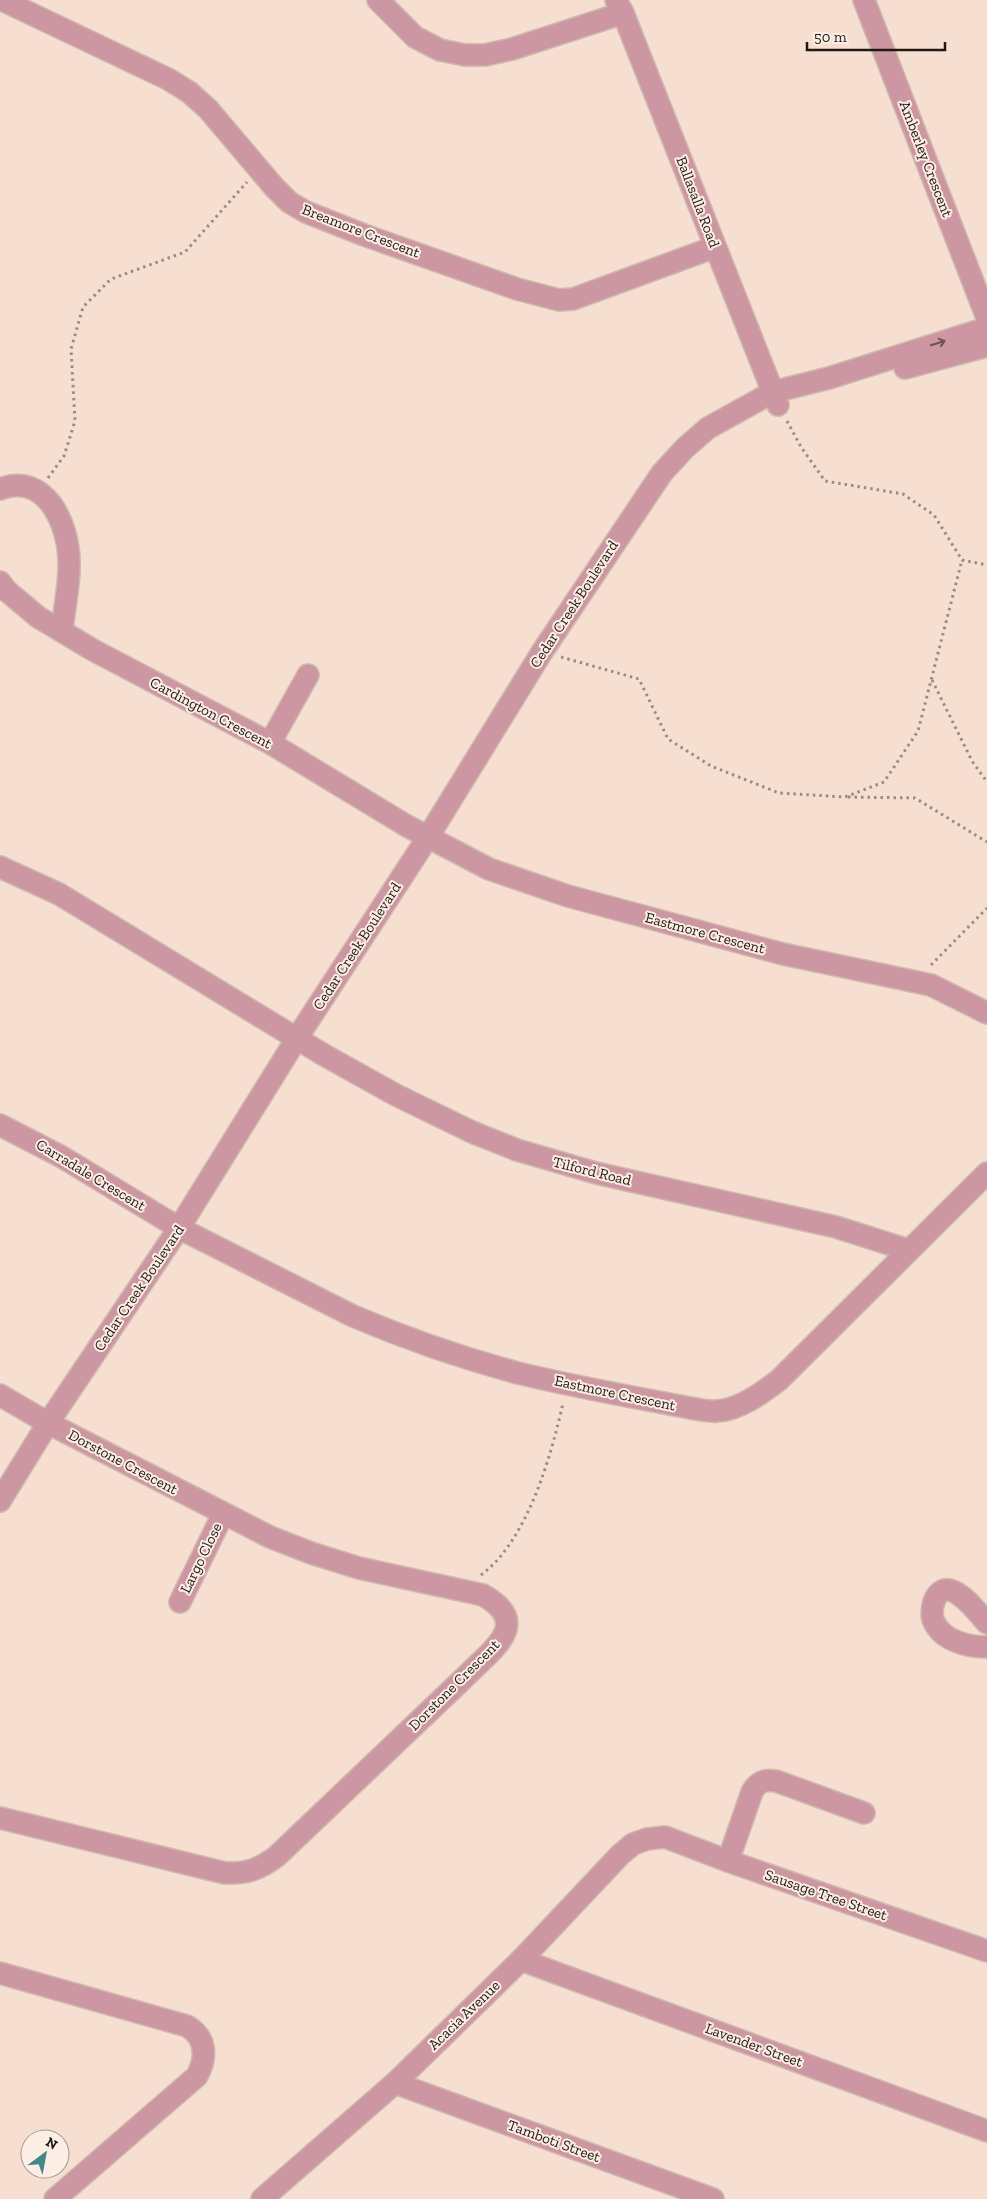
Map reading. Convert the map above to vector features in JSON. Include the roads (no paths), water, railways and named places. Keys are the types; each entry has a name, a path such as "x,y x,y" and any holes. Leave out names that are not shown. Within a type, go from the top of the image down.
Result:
{"street":[{"name":"Breamore Crescent","path":"2,0 160,75 189,92 208,109 290,202 306,212 508,286 559,300 573,298 715,247"},
{"path":"378,0 415,38 440,50 465,55 485,55 512,49 620,6"},
{"name":"Amberley Crescent","path":"864,0 987,318"},
{"name":"Ballasalla Road","path":"620,6 776,399"},
{"name":"Cedar Creek Boulevard","path":"0,1501 48,1423 179,1228 297,1038 428,837 542,652 662,473 685,448 708,428 736,412 776,399 829,378 987,328"},
{"name":"Cedar Creek Boulevard","path":"776,399 987,346"},
{"path":"0,489 25,484 39,490 56,511 70,561 62,631"},
{"name":"Cardington Crescent","path":"0,582 7,591 38,617 93,650 270,743 428,837"},
{"path":"270,743 308,675"},
{"name":"Eastmore Crescent","path":"428,837 489,869 568,896 784,954 931,985 987,1013"},
{"path":"0,867 59,894 297,1038"},
{"name":"Tilford Road","path":"297,1038 396,1096 442,1120 517,1150 596,1173 836,1227 908,1250"},
{"name":"Carradale Crescent","path":"0,1125 62,1157 179,1228"},
{"name":"Eastmore Crescent","path":"179,1228 353,1316 380,1328 467,1358 520,1373 717,1412 732,1408 764,1392 779,1380 987,1173"},
{"path":"0,1395 48,1423"},
{"name":"Dorstone Crescent","path":"0,1818 226,1873 243,1874 257,1870 277,1856 464,1678 503,1636 507,1629 508,1618 499,1604 483,1595 359,1568 311,1553 270,1537 48,1423"},
{"name":"Largo Close","path":"180,1602 222,1514"},
{"path":"987,1623 956,1593 946,1590 935,1599 932,1613 933,1621 944,1634 968,1645 987,1647"},
{"path":"728,1862 752,1792 759,1783 765,1780 776,1781 864,1814"},
{"name":"Sausage Tree Street","path":"665,1837 728,1862 987,1952"},
{"name":"Acacia Avenue","path":"265,2198 394,2083 521,1960 620,1855 633,1844 647,1839 665,1837"},
{"name":"Lavender Street","path":"521,1960 987,2131"},
{"path":"0,1973 187,2026 194,2030 203,2045 202,2066 197,2076 55,2199"},
{"name":"Tamboti Street","path":"394,2083 713,2199"}]}
